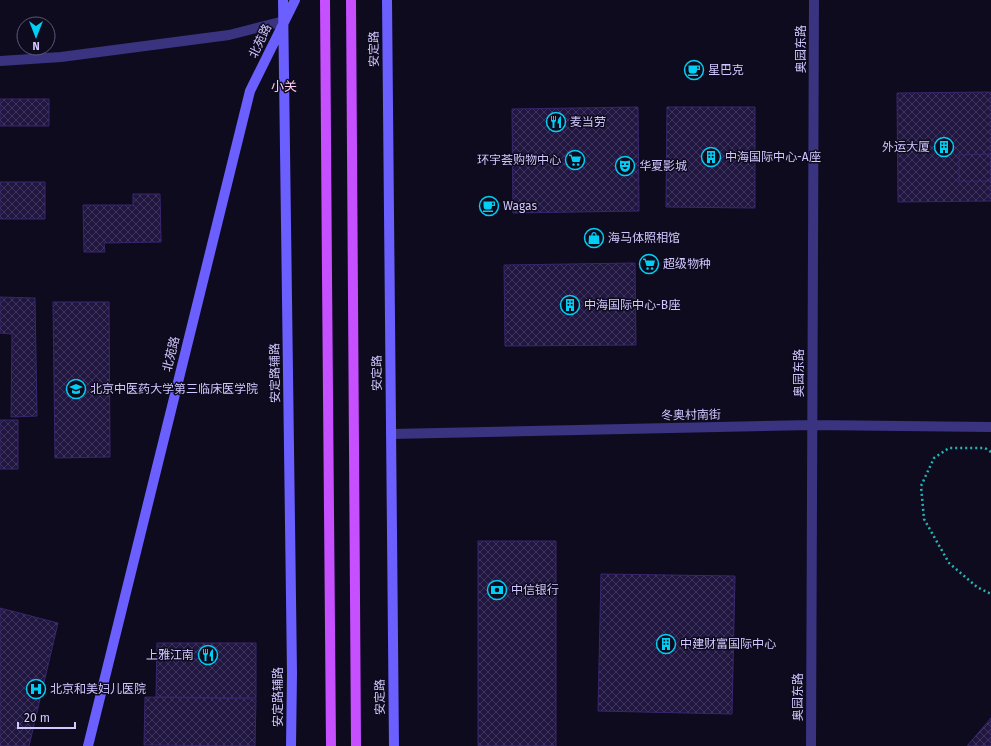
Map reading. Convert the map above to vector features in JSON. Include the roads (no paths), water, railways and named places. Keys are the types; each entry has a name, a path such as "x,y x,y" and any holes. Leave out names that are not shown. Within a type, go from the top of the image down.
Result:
{"main road":[{"path":"325,0 331,746"},
{"name":"安定路","path":"351,0 356,746"}],"street":[{"name":"安定路辅路","path":"283,0 292,673 291,746"},
{"name":"北苑路","path":"88,746 250,91 295,0"},
{"name":"安定路","path":"387,0 394,746"},
{"name":"奥园东路","path":"810,746 814,0"},
{"path":"0,61 61,57 229,35 284,21"},
{"name":"冬奥村南街","path":"391,434 812,425 991,428"}],"place":[{"name":"星巴克","path":"694,70"},
{"name":"麦当劳","path":"556,122"},
{"name":"外运大厦","path":"944,147"},
{"name":"中海国际中心-A座","path":"711,157"},
{"name":"环宇荟购物中心","path":"575,160"},
{"name":"华夏影城","path":"625,166"},
{"name":"Wagas","path":"489,206"},
{"name":"海马体照相馆","path":"594,238"},
{"name":"超级物种","path":"649,264"},
{"name":"中海国际中心-B座","path":"570,305"},
{"name":"北京中医药大学第三临床医学院","path":"76,389"},
{"name":"中信银行","path":"497,590"},
{"name":"中建财富国际中心","path":"666,644"},
{"name":"上雅江南","path":"208,655"},
{"name":"北京和美妇儿医院","path":"36,689"}],"district":[{"name":"小关","path":"284,86"}]}
